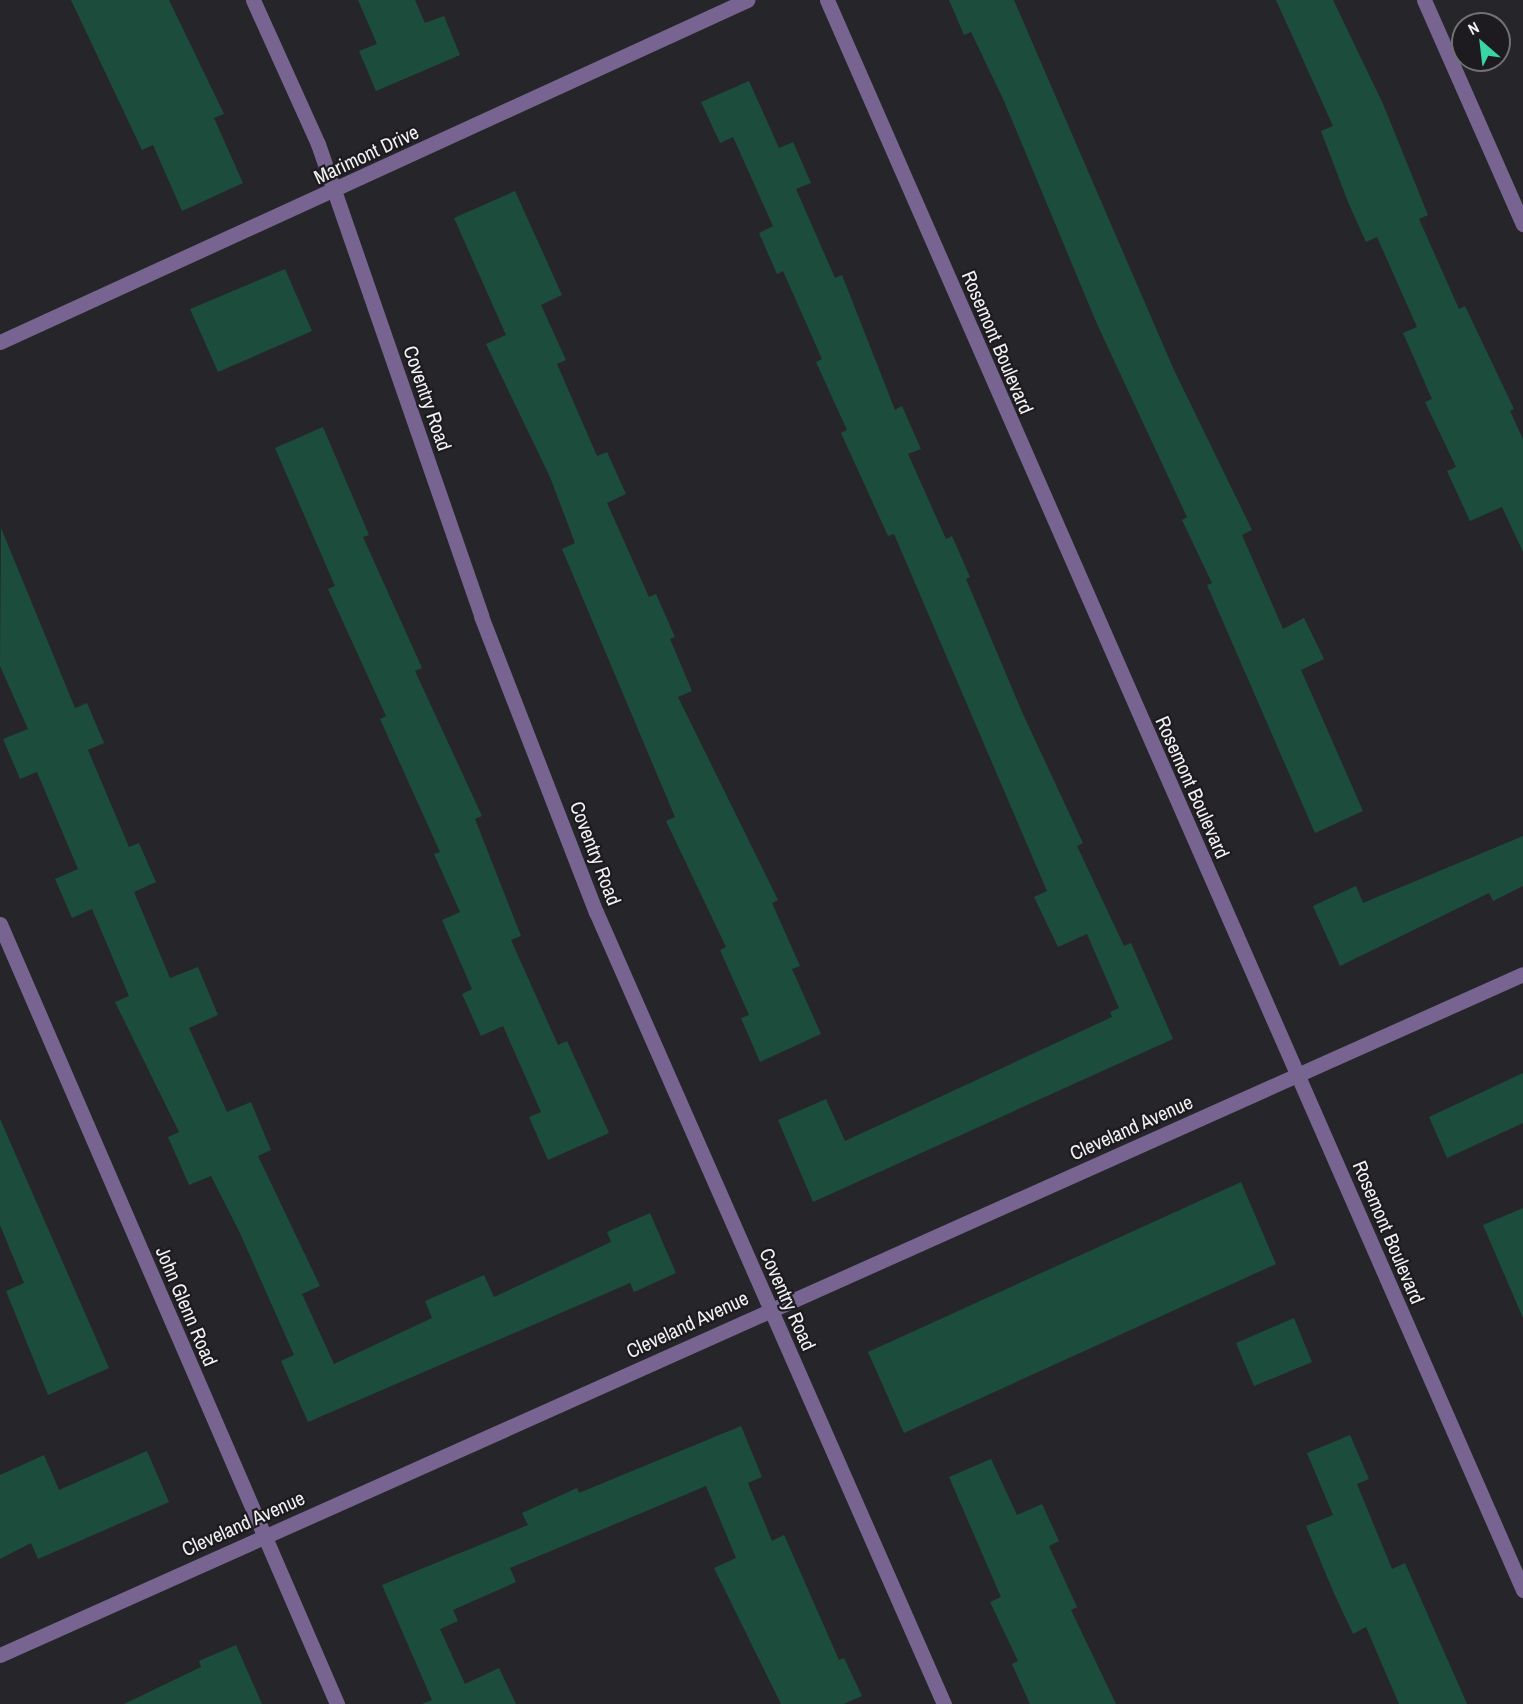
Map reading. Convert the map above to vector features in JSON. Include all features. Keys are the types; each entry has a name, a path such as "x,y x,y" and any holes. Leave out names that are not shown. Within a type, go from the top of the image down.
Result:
{"street":[{"name":"Coventry Road","path":"253,0 334,192 481,616 596,912 944,1704"},
{"name":"Marimont Drive","path":"0,342 334,192 747,0"},
{"name":"Rosemont Boulevard","path":"827,0 1523,1590"},
{"path":"1424,0 1523,224"},
{"name":"John Glenn Road","path":"0,924 337,1704"},
{"name":"Cleveland Avenue","path":"0,1655 1523,974"}],"building":[{"path":"71,0 169,0 224,114 214,118 243,183 182,211 153,145 142,150"},
{"path":"358,0 415,0 425,23 444,16 460,55 376,91 359,51 377,44"},
{"path":"949,0 1014,0 1174,370 1252,530 1242,535 1283,629 1304,618 1324,659 1301,670 1363,811 1315,833 1207,585 1212,583 1182,520 1187,517 1097,324 1004,101 971,32 964,35"},
{"path":"1276,0 1333,0 1383,104 1428,215 1419,219 1459,309 1465,306 1514,409 1510,411 1523,439 1523,552 1502,507 1470,521 1447,471 1456,467 1425,402 1432,399 1403,333 1417,327 1377,237 1366,242 1348,202 1321,131 1333,126"},
{"path":"749,81 779,148 793,142 811,183 796,189 835,278 842,275 895,410 902,406 921,449 908,454 946,539 952,536 970,577 966,579 1022,712 1083,843 1077,846 1124,946 1131,943 1173,1039 813,1202 778,1120 826,1099 845,1141 1112,1017 1110,1012 1119,1008 1087,934 1058,947 1034,897 1047,891 894,534 888,536 841,433 847,430 816,362 822,359 783,271 777,274 759,233 773,226 733,137 720,143 701,102"},
{"path":"515,191 562,295 541,305 566,360 557,364 597,456 607,452 626,494 607,503 649,597 656,594 675,637 670,639 692,691 678,697 778,900 772,903 800,966 792,969 821,1034 760,1062 741,1018 749,1015 720,950 726,947 666,821 675,817 562,549 575,543 550,477 486,344 506,335 454,218"},
{"path":"285,269 312,331 218,372 190,309"},
{"path":"323,427 369,535 363,537 422,668 415,671 482,816 475,819 521,936 511,940 558,1045 567,1041 609,1133 548,1160 529,1117 541,1112 503,1026 481,1036 462,994 472,989 442,920 460,912 434,854 440,852 380,719 386,716 328,589 335,586 275,448"},
{"path":"1,528 75,708 87,703 104,743 88,750 129,847 139,843 156,882 134,892 170,978 198,967 218,1015 189,1028 227,1112 251,1102 271,1150 258,1156 320,1286 302,1294 334,1364 432,1318 425,1301 484,1275 494,1297 611,1242 607,1232 650,1213 676,1273 634,1292 630,1283 308,1422 281,1361 294,1355 239,1231 211,1176 189,1185 168,1137 179,1132 115,1002 129,996 92,909 72,918 55,879 78,869 37,772 20,779 3,739 28,729 0,666"},
{"path":"1523,836 1523,886 1493,901 1489,893 1340,966 1313,906 1356,886 1363,903"},
{"path":"1523,1073 1523,1123 1447,1158 1429,1117"},
{"path":"0,1119 109,1368 48,1395 6,1291 24,1283 0,1225"},
{"path":"1241,1182 1276,1264 904,1433 868,1352"},
{"path":"1523,1208 1523,1318 1483,1225"},
{"path":"1294,1318 1312,1362 1254,1386 1236,1343"},
{"path":"741,1426 762,1477 748,1483 772,1541 784,1535 839,1660 844,1658 862,1696 844,1704 781,1704 714,1568 736,1558 706,1486 510,1568 516,1582 453,1610 458,1621 440,1629 465,1684 499,1668 516,1704 422,1704 432,1700 382,1585 528,1525 522,1513 577,1488 579,1493"},
{"path":"1350,1435 1369,1479 1357,1484 1392,1569 1405,1563 1467,1704 1399,1704 1366,1627 1353,1634 1333,1591 1306,1526 1333,1515 1307,1453"},
{"path":"147,1451 169,1502 38,1559 31,1543 0,1559 0,1475 44,1455 59,1490"},
{"path":"991,1459 1017,1515 1042,1504 1059,1541 1049,1546 1077,1607 1071,1610 1116,1704 1030,1704 1012,1664 1018,1661 990,1602 1001,1597 949,1477"},
{"path":"236,1645 262,1704 124,1704 201,1667 199,1661"}]}
